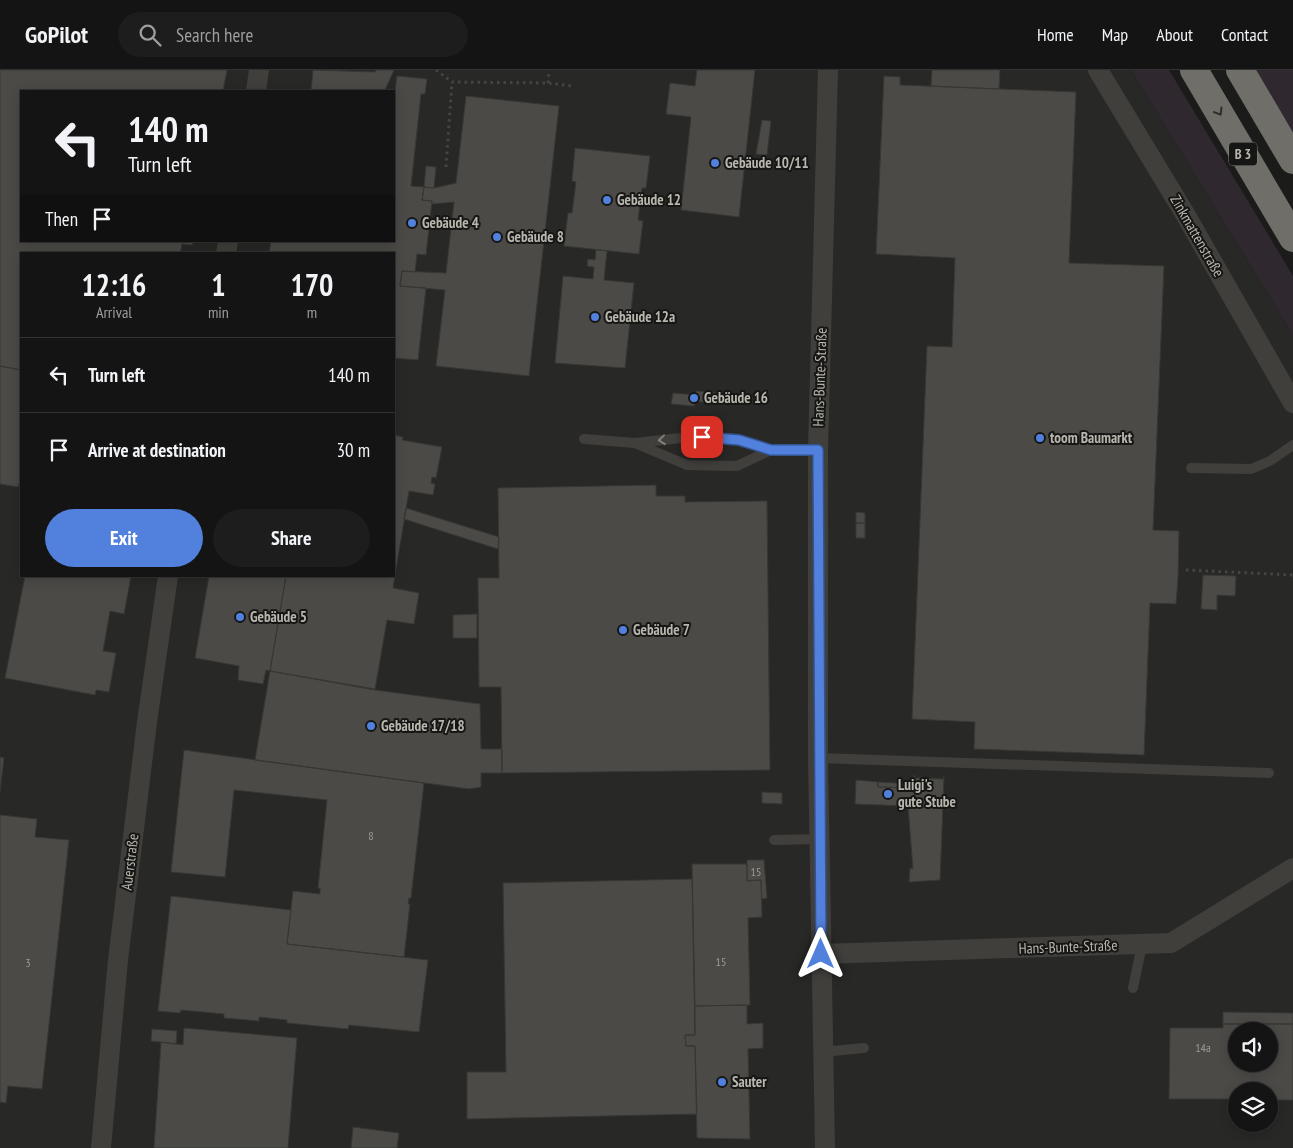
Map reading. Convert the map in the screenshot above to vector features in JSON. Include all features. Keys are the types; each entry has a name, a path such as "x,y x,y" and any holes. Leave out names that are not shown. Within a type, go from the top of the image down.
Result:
{"highway":[{"name":"B 3","path":"1194,70 1293,238"},
{"path":"1240,70 1293,160"}],"street":[{"path":"256,90 260,70"},
{"name":"Hans-Bunte-Straße","path":"825,1148 822,1052 821,839 818,758 818,450 828,70"},
{"name":"Zinkmattenstraße","path":"1098,70 1185,214 1293,403"},
{"name":"Auerstraße","path":"101,1148 119,950 147,722 168,577"},
{"name":"Hans-Bunte-Straße","path":"821,954 1171,943 1293,868"}],"lane":[{"path":"584,440 635,443 690,437 715,437 739,440 771,450 818,450"},
{"path":"635,443 686,465 737,466 771,450"},
{"path":"1191,468 1251,469 1270,461 1293,445"},
{"path":"818,758 1268,773"},
{"path":"774,840 821,839"},
{"path":"1133,988 1142,944"},
{"path":"822,1052 864,1048"}],"path":[{"path":"436,70 452,82 548,83 573,86"},
{"path":"548,83 549,70"},
{"path":"446,167 452,82"},
{"path":"1186,570 1293,575"}],"shaded area":[{"path":"0,70 1131,70 1293,335 1293,1148 0,1148"},
{"path":"1131,70 1169,70 1293,276 1293,335"},
{"path":"1255,70 1293,70 1293,133"}],"building":[{"path":"0,70 227,70 223,90 20,90 20,242 193,242 192,245 182,244 180,252 20,252 20,370 0,366"},
{"name":"Gebäude 4","path":"313,70 375,72 376,70 394,70 385,90 311,90"},
{"name":"Gebäude 10/11","path":"697,70 755,70 739,217 681,210 691,117 666,114 670,83 695,86"},
{"path":"932,70 1000,70 999,89 931,86"},
{"name":"Gebäude 4","path":"397,76 427,79 425,94 421,94 411,186 424,187 422,200 432,201 426,255 417,254 415,272 402,271 400,286 426,288 418,360 395,358 395,252 269,252 271,242 395,242 395,91"},
{"name":"toom Baumarkt","path":"884,76 900,77 900,85 1076,92 1069,263 1164,266 1153,530 1179,531 1178,578 1176,604 1150,603 1144,755 974,749 975,722 912,719 927,346 952,347 955,258 876,254"},
{"name":"Gebäude 8","path":"466,96 559,106 529,376 436,366 445,290 400,286 402,271 446,273 454,202 432,204 432,201 422,200 424,187 434,188 456,183"},
{"path":"762,120 771,121 767,155 756,154"},
{"name":"Gebäude 12","path":"575,148 650,156 646,188 642,188 638,220 643,221 639,254 564,246 568,213 572,213 576,182 572,181"},
{"path":"426,166 436,167 434,188 424,187"},
{"name":"Gebäude 12a","path":"596,250 607,251 604,280 634,283 625,368 555,363 563,276 593,279 594,267 587,266 588,259 595,260"},
{"path":"0,366 20,370 20,484 18,487 0,484"},
{"name":"Gebäude 16","path":"696,391 717,393 716,404 695,401 694,406 671,404 673,393 695,395"},
{"path":"395,435 403,437 402,440 442,447 436,478 432,477 431,483 435,484 433,495 409,491 395,576"},
{"name":"Gebäude 7","path":"656,485 656,496 685,496 685,502 767,501 770,770 502,773 501,687 479,687 478,578 499,578 498,488"},
{"path":"406,508 499,537 498,549 404,519"},
{"path":"856,512 865,513 865,523 856,523"},
{"path":"856,523 865,523 865,538 856,538"},
{"path":"1203,575 1236,576 1235,596 1217,595 1217,610 1201,609"},
{"path":"25,577 131,577 124,614 110,611 103,651 116,653 109,692 96,690 95,695 5,678"},
{"name":"Gebäude 5","path":"209,577 286,577 270,671 266,670 263,684 238,680 239,666 195,658"},
{"path":"286,577 395,577 393,588 419,593 414,624 387,620 375,689 270,671"},
{"path":"477,614 477,638 453,638 453,615"},
{"name":"Gebäude 17/18","path":"270,671 375,690 480,704 481,749 502,749 502,773 481,773 481,787 469,789 255,760"},
{"path":"184,750 424,783 411,898 409,898 408,904 410,904 404,957 287,944 293,891 320,894 320,888 318,888 327,800 234,790 225,877 171,872"},
{"path":"0,757 4,758 0,792"},
{"path":"914,775 915,778 943,779 944,776 940,880 909,882 910,868 913,869 908,806 855,804 856,780 878,782 878,787 912,788"},
{"path":"878,782 913,784 912,788 878,787"},
{"path":"762,792 782,793 782,804 762,803"},
{"path":"0,815 37,819 35,837 69,840 42,1089 8,1086 6,1103 0,1102"},
{"path":"747,860 764,860 767,898 762,899 761,880 747,881"},
{"path":"692,864 747,864 747,881 761,880 762,917 748,918 750,1005 695,1006"},
{"path":"692,879 695,1035 685,1035 686,1046 695,1046 697,1114 467,1119 467,1072 506,1072 503,883"},
{"path":"171,896 291,910 287,944 428,960 419,1032 349,1025 348,1029 287,1023 287,1020 259,1017 259,1021 224,1018 224,1014 181,1010 180,1013 158,1011"},
{"name":"Sauter","path":"747,1005 747,1024 763,1023 763,1048 748,1049 750,1139 697,1138 695,1046 686,1046 685,1035 695,1035 695,1006"},
{"path":"1223,1012 1293,1013 1293,1024 1278,1024 1278,1022 1228,1022 1228,1024 1223,1024"},
{"path":"1223,1024 1228,1024 1228,1072 1278,1072 1278,1024 1293,1024 1293,1100 1278,1100 1278,1082 1228,1082 1228,1099 1169,1099 1170,1028 1223,1028"},
{"path":"184,1028 297,1038 288,1148 154,1148 161,1042 183,1045"},
{"path":"152,1029 177,1031 176,1044 151,1041"},
{"path":"353,1127 399,1133 397,1148 351,1148"}],"place":[{"name":"Gebäude 10/11","path":"715,163"},
{"name":"Gebäude 12","path":"607,200"},
{"name":"Gebäude 4","path":"412,223"},
{"name":"Gebäude 8","path":"497,237"},
{"name":"Gebäude 12a","path":"595,317"},
{"name":"Gebäude 16","path":"694,398"},
{"name":"toom Baumarkt","path":"1040,438"},
{"name":"Gebäude 5","path":"240,617"},
{"name":"Gebäude 7","path":"623,630"},
{"name":"Gebäude 17/18","path":"371,726"},
{"name":"Luigi's gute Stube","path":"888,794"},
{"name":"Sauter","path":"722,1082"}],"route":[{"path":"702,437 739,440 771,450 818,450 818,758 821,839 821,954"}]}
